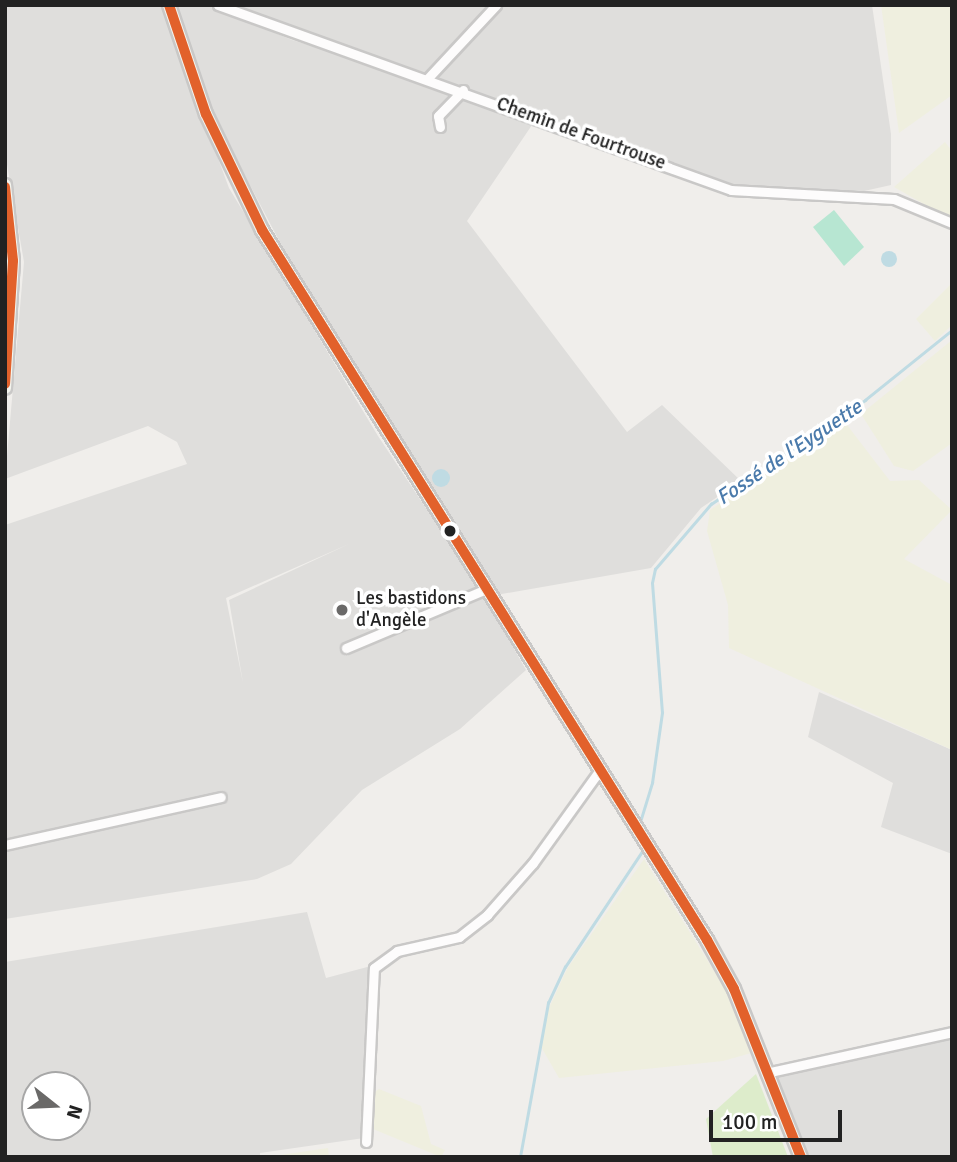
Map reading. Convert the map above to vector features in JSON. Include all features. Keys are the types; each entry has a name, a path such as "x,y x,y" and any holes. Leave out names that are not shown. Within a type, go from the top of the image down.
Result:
{"main road":[{"path":"169,5 206,114 262,230 734,989 801,1157"},
{"path":"5,185 13,261 5,388"}],"street":[{"name":"Chemin de Fourtrouse","path":"218,5 325,47 463,90 731,190 894,199 952,223"},
{"path":"428,78 496,5"},
{"path":"440,127 438,116 463,90"},
{"path":"346,648 484,590"},
{"path":"366,1142 374,968 397,951 459,937 487,915 533,863 599,771"},
{"path":"5,845 220,797"},
{"path":"766,1073 952,1032"}],"shaded area":[{"path":"5,5 161,5 229,188 378,436 485,597 526,670 460,729 362,790 291,864 257,879 5,919 5,525 187,464 177,442 148,426 5,479 24,262 5,153","holes":["349,544 229,600 243,683 226,598"]},
{"path":"176,5 207,5 292,40 444,86 534,122 467,221 627,432 662,405 741,481 701,508 651,568 496,595 285,252 204,97"},
{"path":"232,5 872,5 891,134 891,185 864,191 739,187"},
{"path":"819,692 952,750 952,854 881,827 893,783 808,737"},
{"path":"307,912 326,978 371,966 364,1138 260,1153 260,1157 5,1157 5,962"},
{"path":"952,1038 952,1157 805,1157 775,1078"}],"green space":[{"path":"881,5 952,5 952,95 899,133"},
{"path":"945,142 952,151 952,220 894,187"},
{"path":"834,210 864,247 844,266 813,227"},
{"path":"952,283 952,325 935,341 916,319"},
{"path":"952,340 952,443 913,471 894,466 861,414"},
{"path":"844,421 890,481 919,480 952,510 904,559 952,585 952,750 729,648 728,605 707,531 710,510"},
{"path":"644,859 726,990 751,1053 723,1061 559,1078 540,1045 548,1010 567,969"},
{"path":"756,1074 788,1157 713,1157 706,1119"},
{"path":"379,1089 421,1106 431,1144 445,1150 441,1157 373,1129 373,1093"},
{"path":"328,1148 329,1157 267,1157"}],"water":[{"path":"889,251 895,253 895,265 889,267 883,265 881,259 883,253"},
{"path":"441,469 447,472 450,478 447,484 441,487 435,484 432,478 435,472"}],"waterway":[{"name":"Fossé de l'Eyguette","path":"640,822 652,783 662,713 652,583 655,569 711,504 865,400 952,330"},
{"name":"Fossé de l'Eyguette","path":"520,1157 548,1003 565,967 643,850"}],"transit line":[{"path":"169,5 206,114 262,230 707,940 734,989 801,1157"},
{"path":"5,187 13,261 5,384"}],"place":[{"name":"Les bastidons d'Angèle","path":"342,610"}]}
